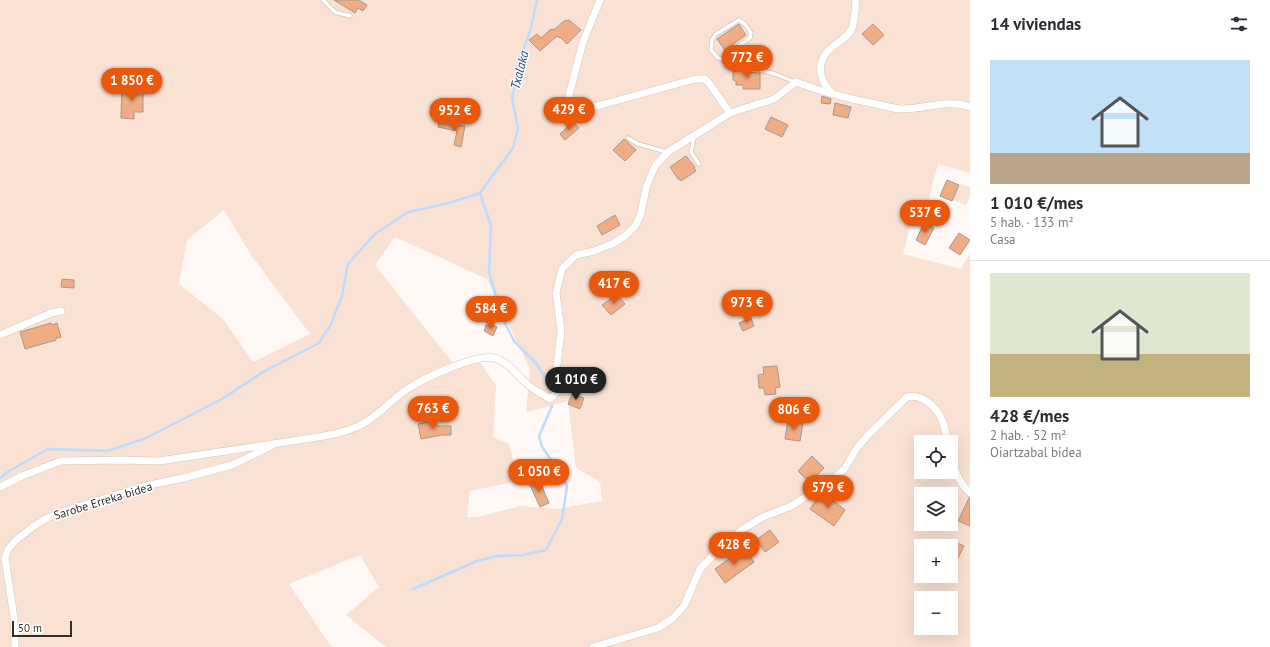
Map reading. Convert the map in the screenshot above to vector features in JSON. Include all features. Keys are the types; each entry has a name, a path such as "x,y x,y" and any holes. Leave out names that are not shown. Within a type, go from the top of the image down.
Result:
{"street":[{"path":"600,0 583,42 569,95 574,106 579,110 695,79 705,79 730,113"},
{"path":"832,94 826,87 822,78 820,71 822,61 827,51 852,29 856,0"},
{"path":"0,487 22,476 61,461 158,461 330,434 363,424 380,413 409,388 426,379 475,359 494,358 502,361 528,384 550,399 558,390 556,373 561,331 556,293 562,268 576,255 594,251 614,243 626,235 636,225 641,213 646,188 654,166 668,152 730,113 774,98 796,82 844,98 899,108 912,109 961,103 970,107"},
{"path":"0,336 51,313 61,311"},
{"path":"593,647 658,628 673,618 684,606 700,569 720,548 743,529 763,517 790,506 834,479 845,468 857,448 868,435 907,397 913,395 925,400 934,408 942,419 946,435"},
{"name":"Sarobe Erreka bidea","path":"15,647 14,618 5,558 8,549 34,526 47,518 68,510 145,486 232,465 277,443"},
{"path":"958,477 963,486 970,493"}],"lane":[{"path":"323,0 334,12 350,16"},
{"path":"730,52 750,38 751,33 745,24 739,20 716,34 712,40 711,50 718,58 775,74 796,82"},
{"path":"694,137 691,152 699,164"},
{"path":"628,138 638,144 668,152"}],"shaded area":[{"path":"0,0 970,0 970,173 938,164 928,206 915,208 903,254 961,269 970,253 970,647 386,647 346,615 379,587 360,555 289,584 330,645 333,647 0,647","holes":["224,210 251,255 310,334 253,362 223,319 179,284 187,240","395,237 487,279 530,369 526,412 568,401 576,468 600,482 602,501 557,509 520,506 478,517 467,517 470,491 519,481 509,444 493,437 496,385 479,361 452,362 375,265"]},
{"path":"960,184 970,187 970,196 966,205 953,200"}],"building":[{"path":"334,0 359,0 367,5 363,11 358,8 355,13"},
{"path":"569,20 581,30 567,44 557,36 540,51 529,40 537,34 541,38 564,21"},
{"path":"739,24 746,35 725,50 717,39"},
{"path":"873,24 884,35 873,45 862,34"},
{"path":"736,69 744,69 744,72 760,73 760,89 743,89 743,85 736,85 736,81 733,80 733,71 736,71"},
{"path":"122,87 143,87 143,112 134,112 134,119 121,118"},
{"path":"822,96 831,99 830,104 821,103"},
{"path":"835,103 851,107 848,118 833,115"},
{"path":"771,117 788,125 782,137 765,129"},
{"path":"439,122 465,126 461,147 454,145 457,131 438,127"},
{"path":"573,122 579,128 565,140 560,134"},
{"path":"624,139 636,150 625,161 613,150"},
{"path":"686,156 695,167 694,168 696,171 681,181 670,167"},
{"path":"947,180 959,185 952,201 940,196"},
{"path":"615,215 620,225 602,235 597,226"},
{"path":"924,223 934,228 925,245 916,240"},
{"path":"959,233 970,240 960,255 949,248"},
{"path":"62,279 74,280 74,288 61,287"},
{"path":"617,294 625,304 611,315 602,305"},
{"path":"751,318 754,326 743,331 739,323"},
{"path":"51,323 52,325 57,323 61,337 56,338 56,340 25,349 20,332"},
{"path":"490,324 497,327 493,336 484,331 486,325 489,326"},
{"path":"777,366 780,387 775,388 776,394 765,395 764,388 759,388 758,375 764,374 763,367"},
{"path":"572,394 584,398 580,409 568,404"},
{"path":"436,420 437,426 451,426 451,435 421,439 418,424"},
{"path":"788,420 803,423 800,441 785,439"},
{"path":"812,456 824,468 812,480 809,477 806,479 798,471"},
{"path":"538,477 549,503 540,507 530,485 534,483 532,480"},
{"path":"822,492 845,510 834,526 810,509"},
{"path":"969,498 970,498 970,526 958,521"},
{"path":"770,530 779,542 765,552 756,540"},
{"path":"958,543 964,546 958,558"},
{"path":"744,548 754,562 725,583 715,569"}],"waterway":[{"name":"Txalaka","path":"0,478 9,471 48,449 108,451 146,438 222,399 263,372 319,343 331,324 342,296 348,264 375,234 408,212 449,203 480,193 513,148 518,128 512,98 537,0"},
{"path":"480,193 491,226 489,272 502,317 514,341 536,363 550,386 550,389"},
{"path":"413,589 477,561 497,556 523,555 546,550 562,519 567,486 562,475 542,447 539,436 552,406"}]}
